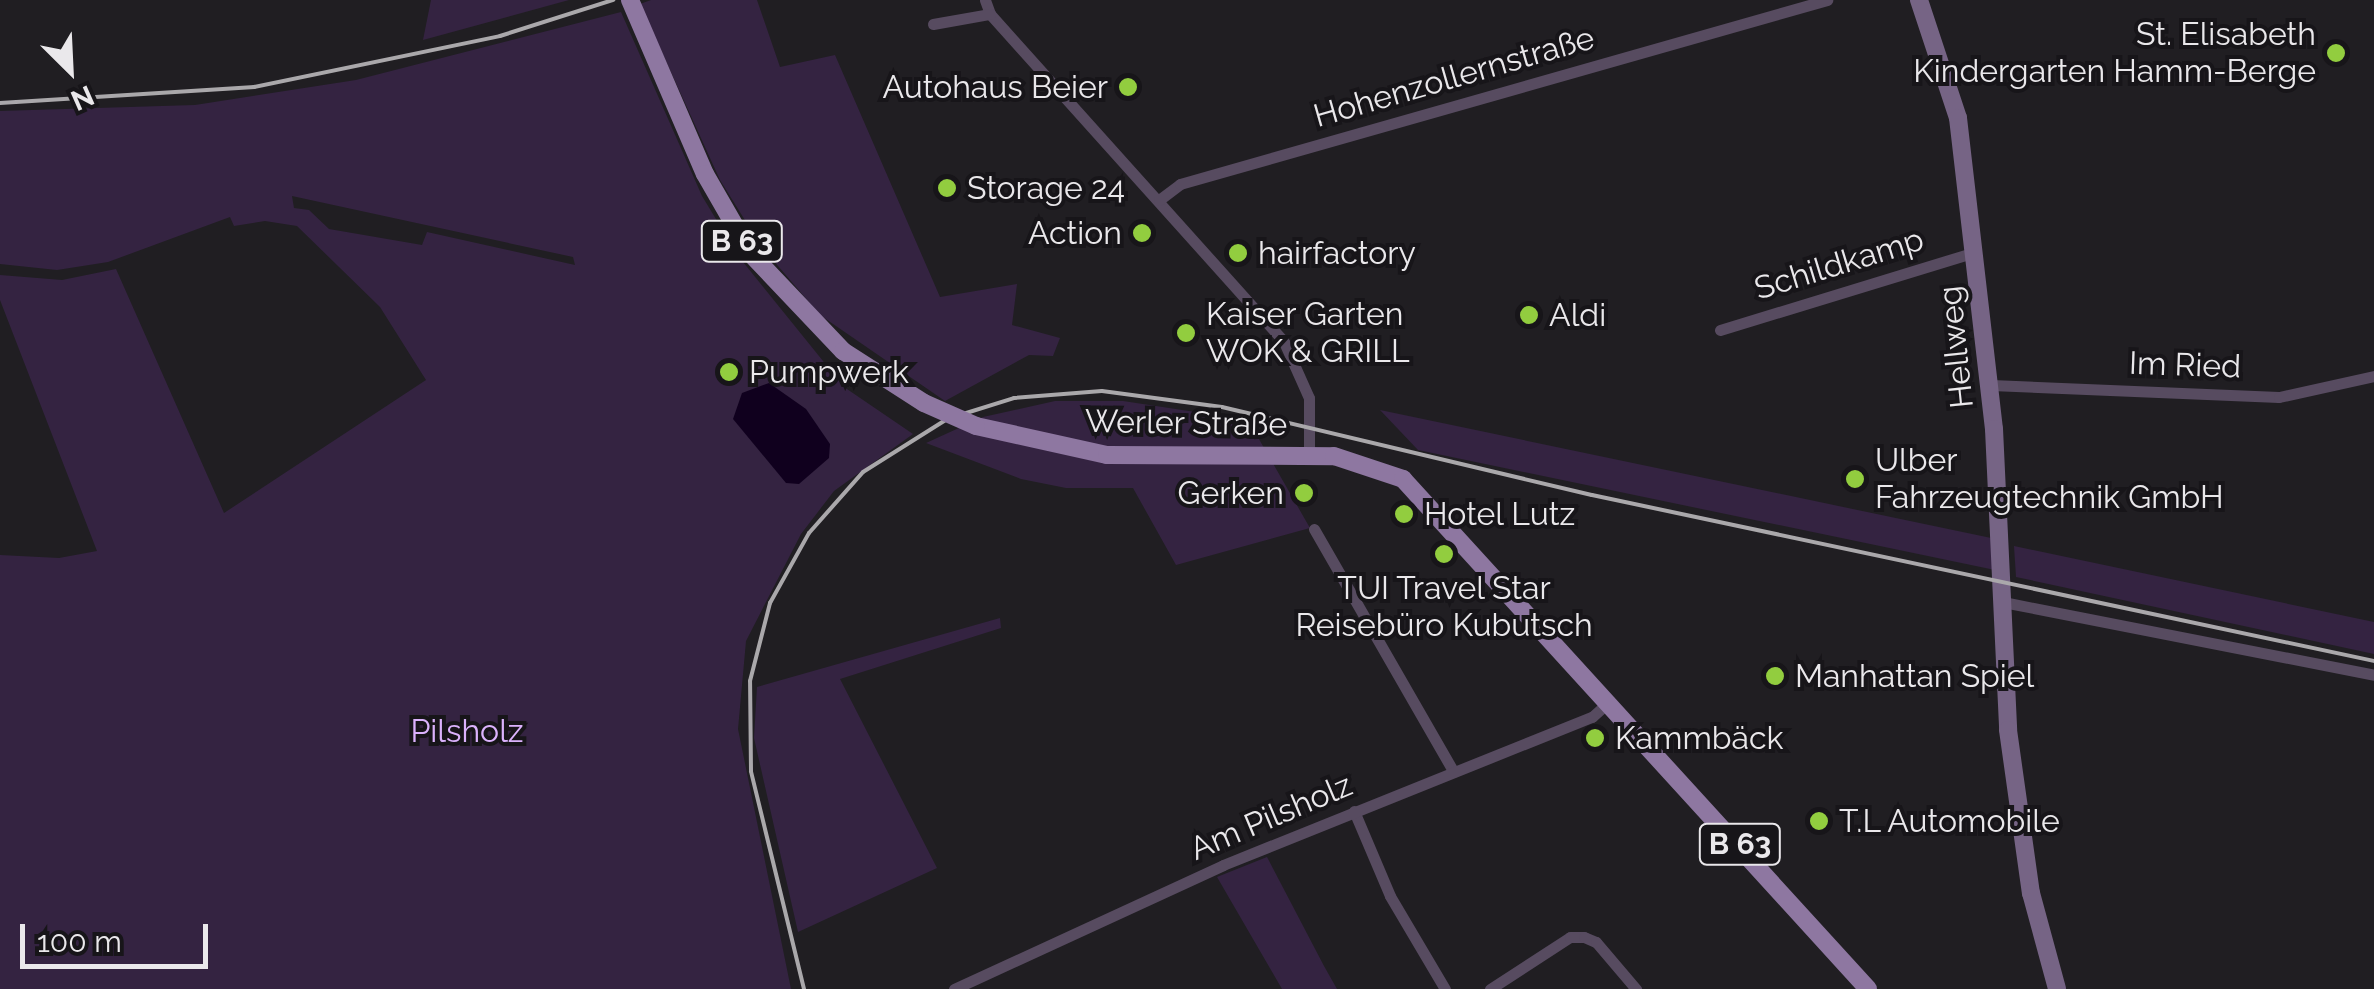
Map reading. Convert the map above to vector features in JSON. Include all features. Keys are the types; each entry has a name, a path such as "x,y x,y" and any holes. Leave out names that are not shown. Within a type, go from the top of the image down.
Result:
{"main road":[{"name":"Werler Straße","path":"630,0 719,204 752,254 842,351 924,404 976,426 1107,456 1309,455 1354,460 1415,488 1868,989"}],"street":[{"name":"Werler Straße","path":"985,0 990,14 1292,354 1310,398 1309,455"},
{"name":"Hohenzollernstraße","path":"1159,200 1180,184 1827,0"},
{"name":"Hellweg","path":"1919,0 1958,118 1990,385 2018,809 2031,893 2058,989"},
{"path":"933,24 990,14"},
{"name":"Schildkamp","path":"1720,330 1976,252"},
{"name":"Im Ried","path":"1990,385 2279,397 2374,376"},
{"path":"1314,529 1454,772"},
{"path":"2003,602 2374,675"},
{"name":"Am Pilsholz","path":"954,989 1354,811 1592,717 1610,701"},
{"path":"1354,811 1390,896 1445,989"},
{"path":"1490,989 1570,938 1584,937 1596,942 1636,989"}],"green space":[{"path":"431,0 569,0 423,40"},
{"path":"651,0 757,0 780,67 835,55 940,297 1017,284 1012,325 1060,338 1053,356 1029,355 945,401 820,315 761,246 720,180 640,4"},
{"name":"Pilsholz","path":"621,12 702,196 739,257 844,387 913,434 834,491 801,534 746,641 738,729 791,989 0,989 0,555 59,558 97,551 0,300 0,275 62,280 116,269 224,513 426,380 380,307 297,226 265,221 234,226 230,217 108,262 57,270 0,264 0,111 195,105 356,80","holes":["292,196 573,257 575,265 427,232 422,245 329,229 309,210 294,208"]},
{"path":"1055,401 1123,401 1248,420 1310,528 1176,565 1133,488 1066,488 1021,479 926,443 983,417"},
{"path":"1380,410 1996,539 1995,570 1418,450"},
{"path":"2014,546 2374,622 2374,654 2016,577"},
{"path":"1000,618 1001,628 840,679 937,868 798,932 754,738 757,687"},
{"path":"1267,857 1337,989 1282,989 1217,877"}],"shaded area":[{"path":"769,383 806,409 830,444 829,458 799,484 786,483 733,419 742,393"}],"railway":[{"path":"0,103 254,87 500,36 613,0"},
{"path":"804,989 751,771 750,681 770,603 809,533 863,472 947,419 1014,398 1102,391 1222,407 1592,495 2374,661"}],"place":[{"name":"St. Elisabeth Kindergarten Hamm-Berge","path":"2336,53"},
{"name":"Autohaus Beier","path":"1128,87"},
{"name":"Storage 24","path":"947,188"},
{"name":"Action","path":"1142,233"},
{"name":"hairfactory","path":"1238,253"},
{"name":"Aldi","path":"1529,315"},
{"name":"Kaiser Garten WOK & GRILL","path":"1186,333"},
{"name":"Pumpwerk","path":"729,372"},
{"name":"Ulber Fahrzeugtechnik GmbH","path":"1855,479"},
{"name":"Gerken","path":"1304,493"},
{"name":"Hotel Lutz","path":"1404,514"},
{"name":"TUI Travel Star Reisebüro Kubutsch","path":"1444,554"},
{"name":"Manhattan Spiel","path":"1775,676"},
{"name":"Kammbäck","path":"1595,738"},
{"name":"T.L Automobile","path":"1819,821"}]}
